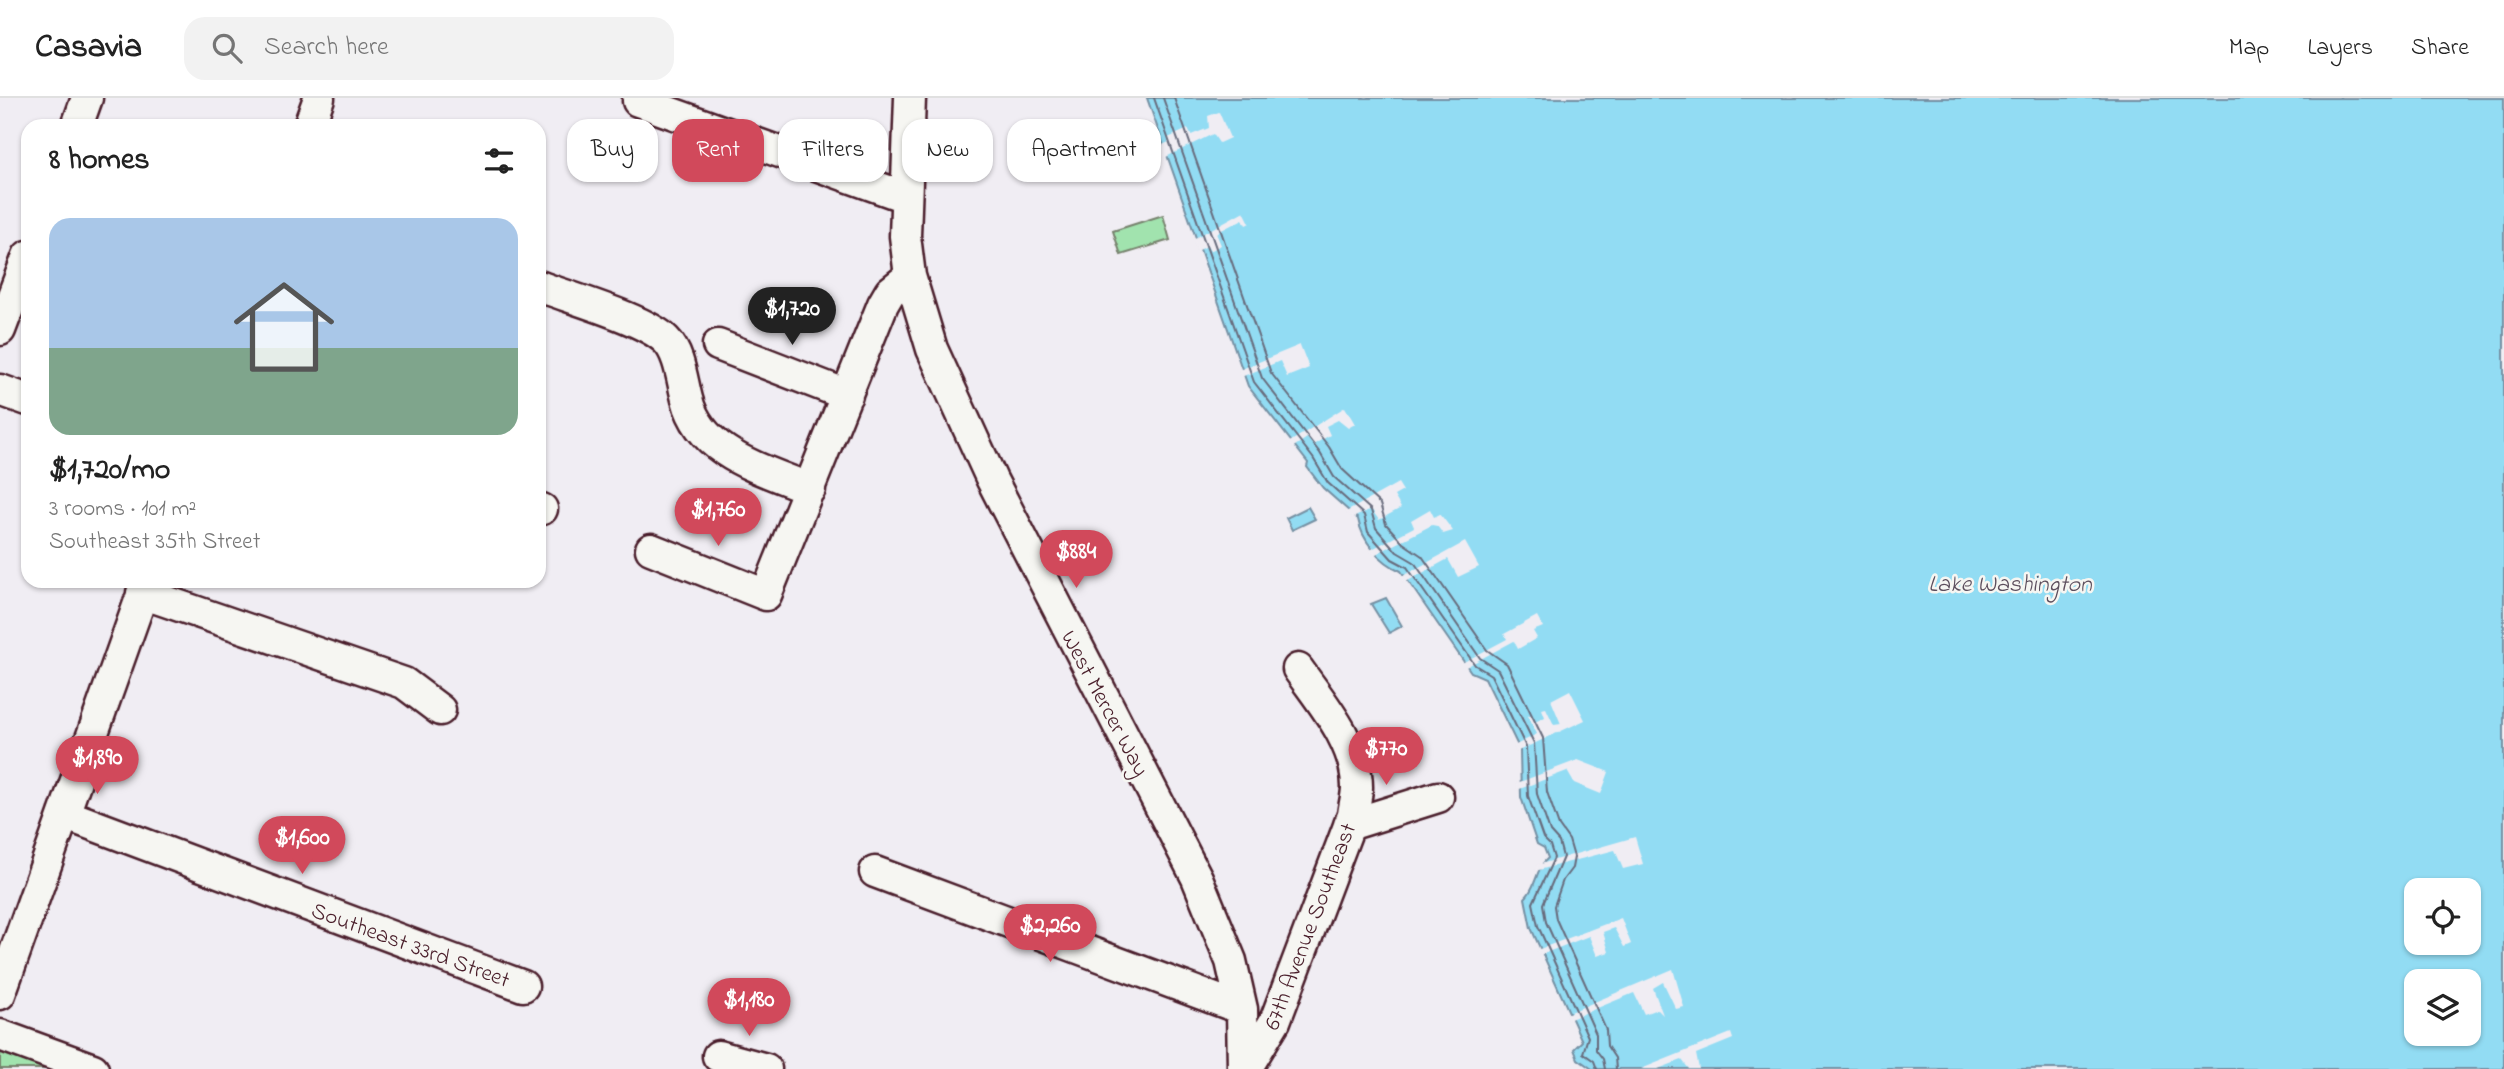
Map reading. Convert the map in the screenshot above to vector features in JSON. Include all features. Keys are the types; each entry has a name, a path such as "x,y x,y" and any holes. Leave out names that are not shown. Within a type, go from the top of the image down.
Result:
{"street":[{"path":"80,119 87,98"},
{"path":"312,119 319,98"},
{"name":"West Mercer Way","path":"910,98 905,197 910,276 932,349 992,480 1196,878 1231,961 1242,1009 1245,1069"},
{"path":"638,102 905,197"},
{"path":"0,330 21,274"},
{"path":"651,549 766,595 883,304 890,292 910,276"},
{"path":"546,289 657,332 675,352 691,415 711,442 729,454 810,489"},
{"path":"718,345 847,395"},
{"path":"0,390 21,398"},
{"path":"0,994 145,588"},
{"path":"148,588 404,683 440,710"},
{"name":"67th Avenue Southeast","path":"1245,1069 1275,1021 1349,825 1357,786 1351,759 1338,725 1298,669"},
{"path":"1349,825 1438,797"},
{"name":"Southeast 33rd Street","path":"64,814 523,986"},
{"path":"875,872 1242,1009"},
{"path":"0,1035 93,1069"},
{"path":"718,1056 766,1069"}],"green space":[{"path":"1163,215 1170,240 1121,255 1113,231"},
{"path":"0,1048 58,1069 0,1069"}],"water":[{"name":"Lake Washington","path":"1147,98 2504,98 2504,1069 1592,1069 1578,1059 1574,1049 1582,1041 1531,928 1525,898 1548,858 1544,848 1537,844 1521,797 1520,750 1485,678 1471,672 1401,571 1373,550 1363,535 1358,519 1323,488 1307,467 1308,463 1248,386 1161,138 1161,119 1154,119"},
{"path":"1308,507 1315,519 1292,530 1286,518"},
{"path":"1386,598 1402,626 1389,633 1371,604"}],"pier":[{"path":"1219,112 1230,138 1219,143 1213,134 1164,158 1161,146 1169,142 1168,138 1188,129 1191,135 1209,128 1208,116"},
{"path":"1244,211 1250,223 1246,225 1243,219 1216,233 1221,245 1210,251 1207,246 1197,251 1193,239"},
{"path":"1300,345 1309,368 1287,377 1280,361 1241,377 1239,370"},
{"path":"1345,407 1355,424 1348,428 1338,420 1326,426 1330,435 1313,445 1307,438 1292,448 1288,443"},
{"path":"1398,483 1403,491 1394,496 1401,508 1379,520 1371,509 1353,518 1346,512"},
{"path":"1430,509 1434,517 1440,514 1453,531 1443,534 1437,526 1432,525 1374,555 1370,550 1414,527 1411,520"},
{"path":"1465,542 1479,567 1458,577 1448,559 1404,583 1401,577"},
{"path":"1537,616 1543,627 1533,631 1537,638 1518,649 1514,641 1464,668 1460,664 1507,639 1504,634"},
{"path":"1570,690 1585,720 1516,752 1514,746 1537,734 1528,716 1532,714 1535,722 1545,717 1542,709 1546,708 1554,725 1561,724 1551,700"},
{"path":"1578,760 1609,772 1601,794 1574,783 1567,771 1517,790 1517,783"},
{"path":"1635,837 1643,864 1623,869 1615,850 1535,871 1537,865"},
{"path":"1621,918 1631,944 1624,947 1614,928 1603,932 1609,952 1597,956 1589,936 1540,955 1537,950"},
{"path":"1673,969 1684,1007 1676,1009 1663,982 1653,988 1663,1015 1657,1009 1644,1014 1634,993 1568,1020 1566,1014"},
{"path":"1731,1033 1733,1039 1696,1054 1699,1069 1689,1069 1682,1060 1658,1069 1641,1069"}]}
